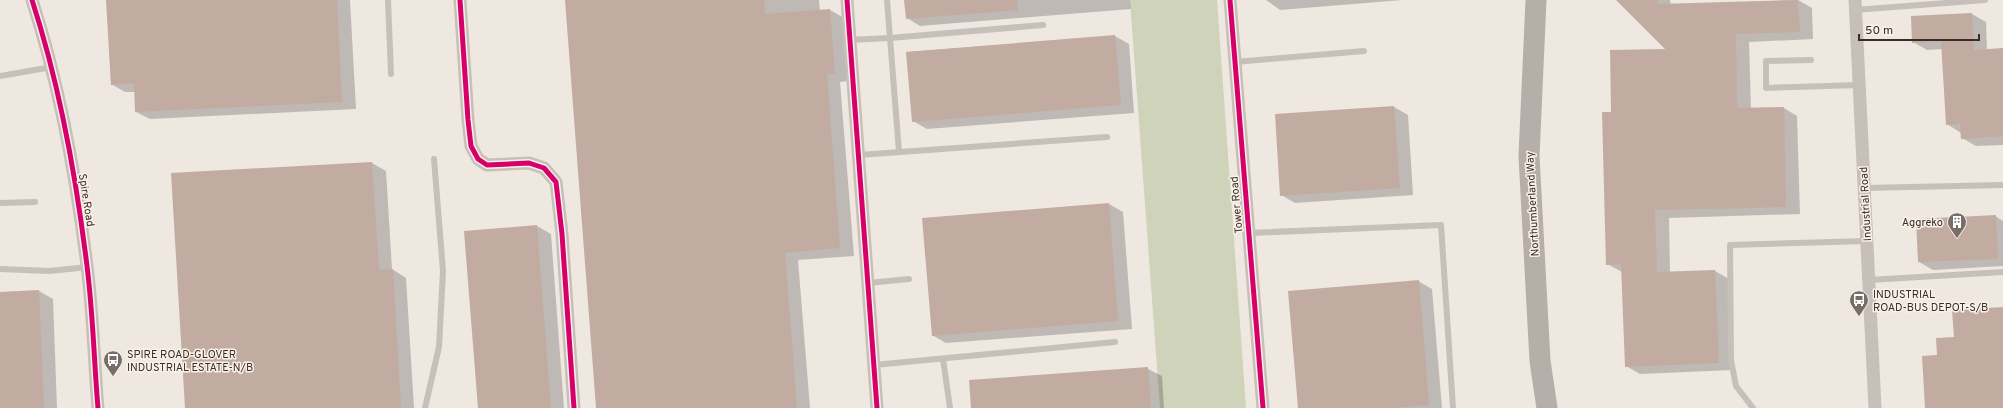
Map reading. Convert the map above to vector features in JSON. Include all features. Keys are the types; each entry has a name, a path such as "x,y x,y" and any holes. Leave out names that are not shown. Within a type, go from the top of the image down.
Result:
{"main road":[{"name":"Northumberland Way","path":"1536,0 1529,156 1540,362 1547,408"}],"street":[{"path":"460,0 471,146 478,159 487,165 529,163 544,168 556,182 562,234 574,408"},
{"path":"848,0 877,408"},
{"name":"Tower Road","path":"1230,0 1263,408"},
{"name":"Spire Road","path":"35,2 63,115 88,267 98,408"},
{"name":"Industrial Road","path":"1855,5 1875,408"}],"lane":[{"path":"388,0 391,74"},
{"path":"887,0 899,152"},
{"path":"1855,5 1985,0"},
{"path":"850,40 1043,25"},
{"path":"1235,62 1364,51"},
{"path":"1811,60 1766,61 1766,88 1859,85"},
{"path":"0,76 52,67"},
{"path":"859,155 1107,137"},
{"path":"425,408 439,347 443,271 434,159"},
{"path":"1864,188 2003,185"},
{"path":"0,203 35,202"},
{"path":"1248,233 1441,225 1453,408"},
{"path":"1753,408 1736,386 1731,360 1730,245 1867,241"},
{"path":"0,269 49,271 88,267"},
{"path":"1868,280 2003,272"},
{"path":"868,283 909,278"},
{"path":"874,365 1114,342"},
{"path":"943,359 950,408"}],"green space":[{"path":"1130,0 1217,0 1246,408 1160,408"}],"building":[{"path":"106,0 337,0 342,102 135,112 134,83 111,85"},
{"path":"565,0 764,0 765,14 830,9 835,74 827,74 840,248 785,253 797,408 596,408"},
{"path":"904,0 1017,0 1018,10 906,19"},
{"path":"1616,0 1657,0 1657,4 1798,0 1800,32 1736,34 1737,108 1784,107 1786,207 1655,210 1657,272 1715,270 1719,363 1625,367 1621,264 1606,265 1602,112 1611,112 1610,50 1665,49"},
{"path":"1972,13 1974,50 2003,48 2003,136 1961,139 1960,124 1946,125 1941,41 1912,43 1911,16"},
{"path":"1115,35 1121,105 912,122 906,52"},
{"path":"1394,106 1400,188 1280,196 1275,114"},
{"path":"372,162 379,270 393,269 401,408 185,408 171,173"},
{"path":"1109,203 1118,321 932,336 922,218"},
{"name":"Aggreko","path":"1996,215 1998,259 1918,262 1916,219"},
{"path":"537,225 551,408 478,408 464,231"},
{"path":"1419,280 1429,405 1393,408 1298,408 1288,291"},
{"path":"39,290 44,408 0,408 0,292"},
{"path":"2003,307 2003,408 1925,408 1922,356 1937,355 1936,338 1954,337 1952,310"},
{"path":"1148,367 1151,408 971,408 969,380"}],"cycle path":[{"path":"32,0 59,98 78,199 89,284 98,408"},
{"path":"460,0 471,146 478,159 487,165 529,163 544,168 556,182 562,234 574,408"},
{"path":"847,0 877,408"},
{"path":"1230,0 1263,408"}],"place":[{"name":"Aggreko","path":"1957,239"},
{"name":"INDUSTRIAL ROAD-BUS DEPOT-S/B","path":"1859,317"},
{"name":"SPIRE ROAD-GLOVER INDUSTRIAL ESTATE-N/B","path":"113,377"}]}
